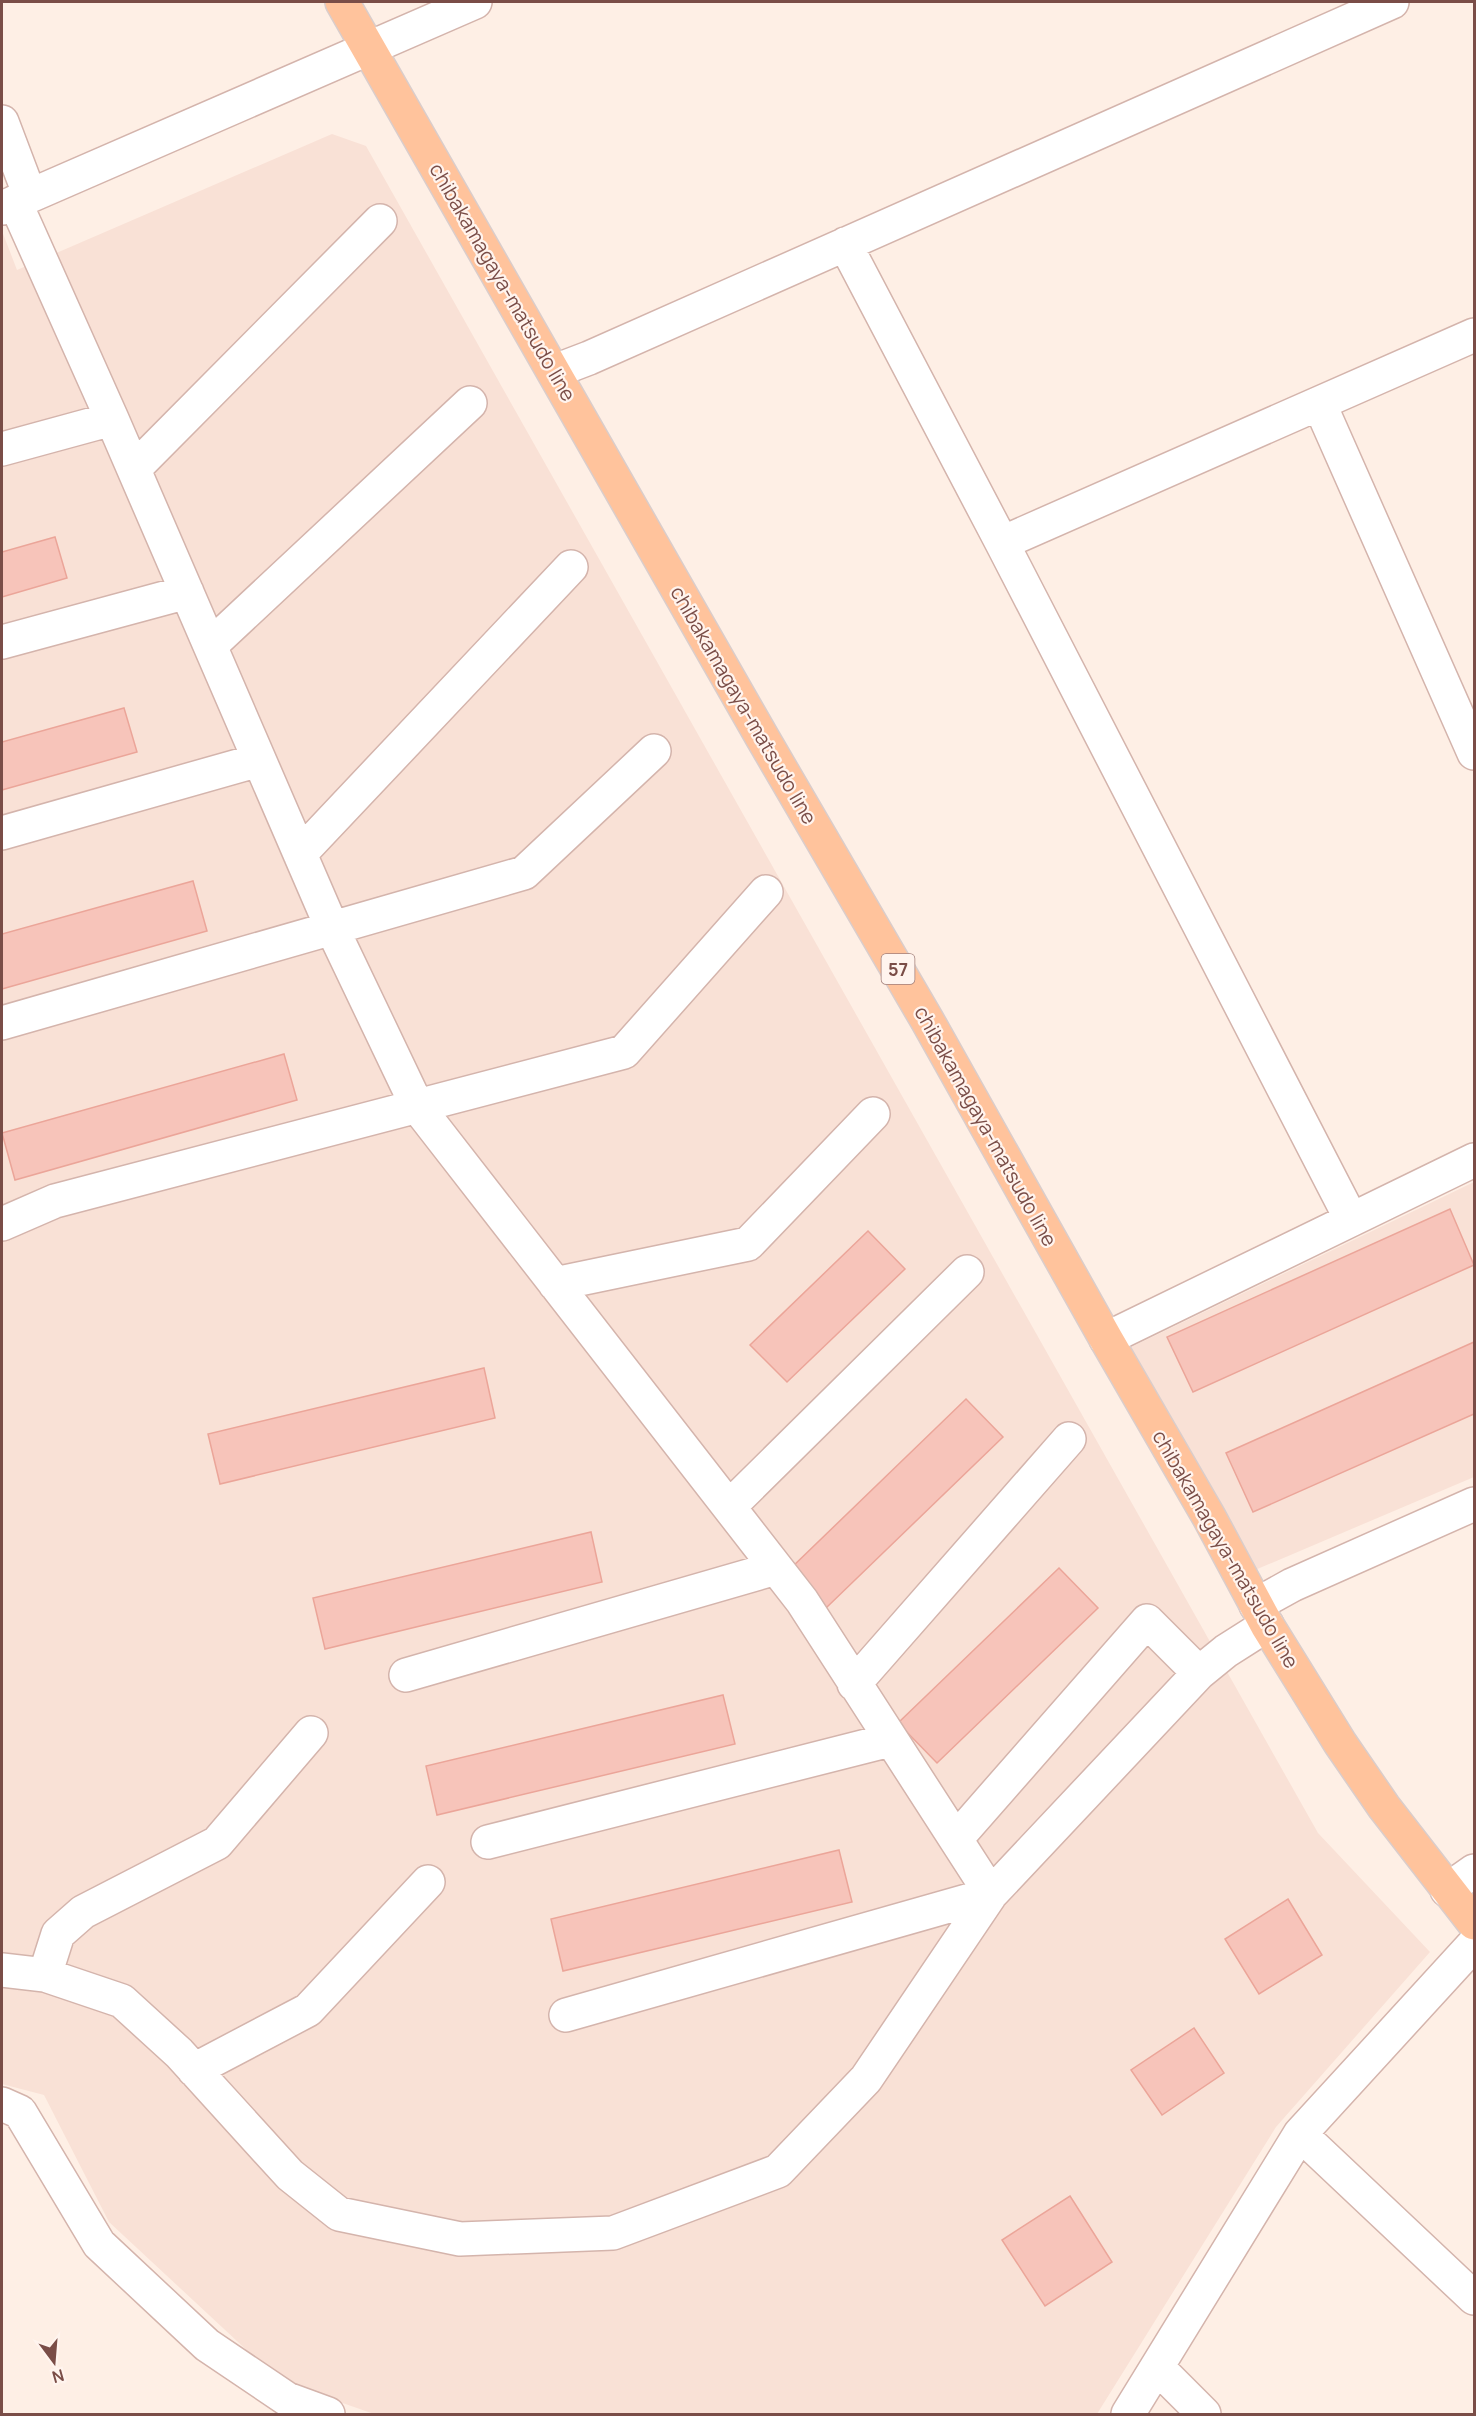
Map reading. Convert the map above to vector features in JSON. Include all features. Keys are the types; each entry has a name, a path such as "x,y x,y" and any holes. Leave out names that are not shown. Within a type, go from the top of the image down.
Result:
{"main road":[{"name":"chibakamagaya-matsudo line","path":"342,2 555,371 762,737 927,1020 1209,1517 1262,1615 1340,1743 1384,1807 1474,1923"}],"street":[{"path":"16,202 475,2"},
{"path":"555,371 1392,2"},
{"path":"2,122 16,202 332,928 417,1106 802,1601 991,1894"},
{"path":"134,469 380,221"},
{"path":"845,244 1351,1219"},
{"path":"1002,543 1320,405 1474,335"},
{"path":"210,646 470,403"},
{"path":"1320,405 1474,753"},
{"path":"2,449 112,419"},
{"path":"300,854 571,567"},
{"path":"2,642 187,592"},
{"path":"2,1023 524,873 654,751"},
{"path":"2,833 259,760"},
{"path":"2,1224 55,1201 624,1052 766,892"},
{"path":"555,1284 748,1244 873,1114"},
{"path":"1106,1339 1474,1160"},
{"path":"729,1507 967,1272"},
{"path":"854,1684 1069,1439"},
{"path":"2,1970 45,1975 122,2001 179,2053 290,2175 339,2214 460,2239 613,2233 778,2171 866,2079 991,1894 1198,1673 1226,1651 1292,1585 1474,1504"},
{"path":"406,1675 776,1568"},
{"path":"956,1839 1147,1621 1198,1673"},
{"path":"45,1975 58,1934 82,1912 217,1843 311,1733"},
{"path":"488,1842 890,1740"},
{"path":"1447,1890 1474,1871"},
{"path":"194,2070 308,2010 428,1882"},
{"path":"566,2015 991,1894"},
{"path":"1128,2415 1300,2134 1474,1944"},
{"path":"2,2104 20,2112 99,2244 207,2345 287,2399 328,2415"},
{"path":"1300,2134 1474,2298"},
{"path":"1157,2367 1204,2415"}],"shaded area":[{"path":"332,134 366,146 1318,1833 1430,1952 1276,2127 1097,2414 374,2414 280,2381 109,2222 44,2095 2,2084 2,231 17,270"},
{"path":"1474,1182 1474,1477 1255,1570 1125,1350"}],"building":[{"path":"55,537 67,578 2,597 2,552"},
{"path":"124,708 137,752 2,790 2,742"},
{"path":"193,881 207,931 2,989 2,934"},
{"path":"284,1054 297,1100 15,1180 2,1133"},
{"path":"1450,1209 1474,1265 1193,1392 1167,1337"},
{"path":"868,1231 905,1269 787,1382 750,1345"},
{"path":"1474,1342 1474,1414 1253,1512 1226,1453"},
{"path":"484,1368 495,1418 220,1484 208,1434"},
{"path":"966,1399 1003,1437 826,1608 789,1570"},
{"path":"591,1532 602,1582 325,1649 313,1598"},
{"path":"1059,1568 1098,1608 937,1763 898,1723"},
{"path":"723,1695 735,1744 437,1815 426,1766"},
{"path":"839,1850 852,1902 563,1971 551,1919"},
{"path":"1288,1899 1322,1955 1259,1994 1225,1939"},
{"path":"1194,2028 1224,2073 1162,2115 1131,2070"},
{"path":"1070,2196 1112,2262 1045,2306 1002,2240"}]}
